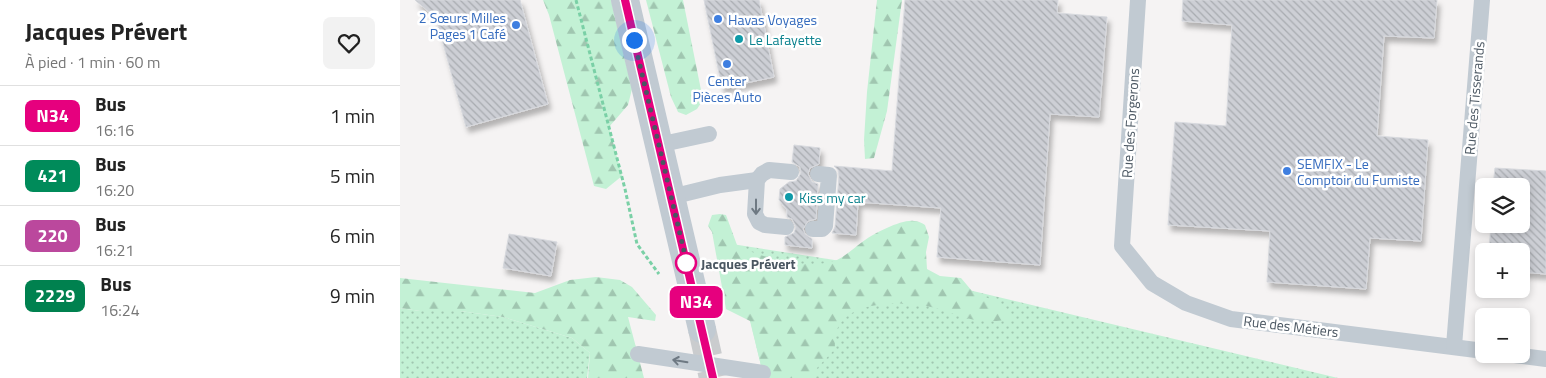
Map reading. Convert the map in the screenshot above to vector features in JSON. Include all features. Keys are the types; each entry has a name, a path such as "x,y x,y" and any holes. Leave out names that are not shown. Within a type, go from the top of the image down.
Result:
{"street":[{"path":"626,1 702,329"}],"lane":[{"name":"Rue des Forgerons","path":"1122,246 1138,0"},
{"name":"Rue des Tisserands","path":"1454,346 1482,0"},
{"path":"658,145 709,134"},
{"path":"786,227 765,225 759,222 755,214 757,180 769,170 791,172"},
{"path":"819,227 823,174"},
{"path":"671,197 720,185 757,180"},
{"name":"Rue des Métiers","path":"1122,246 1152,283 1186,303 1231,319 1475,350"},
{"path":"638,354 763,373"},
{"path":"1530,357 1546,359"}],"path":[{"path":"576,0 625,189 637,244 661,276"}],"green space":[{"path":"543,0 611,0 632,89 628,105 609,127 622,176 606,189 594,186 549,15"},
{"path":"646,0 683,0 703,100 697,109 686,115 678,112 671,97"},
{"path":"877,0 902,0 887,111 874,158 865,159 864,140 867,92"},
{"path":"712,215 726,215 737,245 772,258 800,264 826,263 837,260 882,230 903,222 920,222 925,225 929,237 926,252 927,269 940,276 961,278 972,291 1011,311 1010,319 980,321 920,305 891,304 863,308 851,314 842,322 835,335 835,349 817,368 813,378 764,378 750,321 726,309 712,232 708,226"},
{"path":"732,244 860,264 1338,378 764,378"},
{"path":"596,277 620,280 632,287 656,315 655,321 628,317 644,378 588,378 590,353 572,338 503,317 460,311 420,311 400,308 400,278 535,293 570,280"},
{"path":"400,308 420,311 460,311 503,317 572,338 590,353 587,378 400,378"}],"building":[{"path":"415,0 520,0 548,104 466,127 436,18"},
{"name":"Le Lafayette","path":"704,0 759,0 774,77 722,88"},
{"path":"905,0 1058,0 1057,13 1107,17 1099,117 1050,114 1040,265 937,257 941,208 858,202 856,235 832,233 835,227 839,176 838,170 834,166 892,171"},
{"path":"1183,0 1437,0 1434,38 1384,36 1377,136 1428,140 1421,241 1370,238 1366,289 1267,282 1270,231 1168,225 1175,122 1226,126 1232,25 1182,21"},
{"name":"Kiss my car","path":"794,145 820,148 819,164 810,168 808,174 812,182 818,184 816,219 808,221 803,229 805,234 812,239 812,248 785,245 785,237 794,233 796,227 792,219 787,217 787,210 779,200 780,189 789,182 796,181 801,173 800,167 792,162"},
{"path":"1495,168 1546,171 1546,274 1530,273 1530,243 1490,243 1490,233 1530,233 1530,178 1494,178"},
{"path":"509,234 557,242 551,276 503,268"}],"tunnel":[{"path":"702,329 713,378"}],"bus line":[{"name":"N34","path":"625,0 713,378"}],"place":[{"name":"Havas Voyages","path":"718,19"},
{"name":"2 Sœurs Milles Pages 1 Café","path":"516,25"},
{"name":"Le Lafayette","path":"739,39"},
{"name":"Center Pièces Auto","path":"727,64"},
{"name":"SEMFIX - Le Comptoir du Fumiste","path":"1287,171"},
{"name":"Kiss my car","path":"789,197"},
{"name":"Jacques Prévert","path":"686,263"}],"route":[{"path":"634,40 689,272 686,263"}]}
